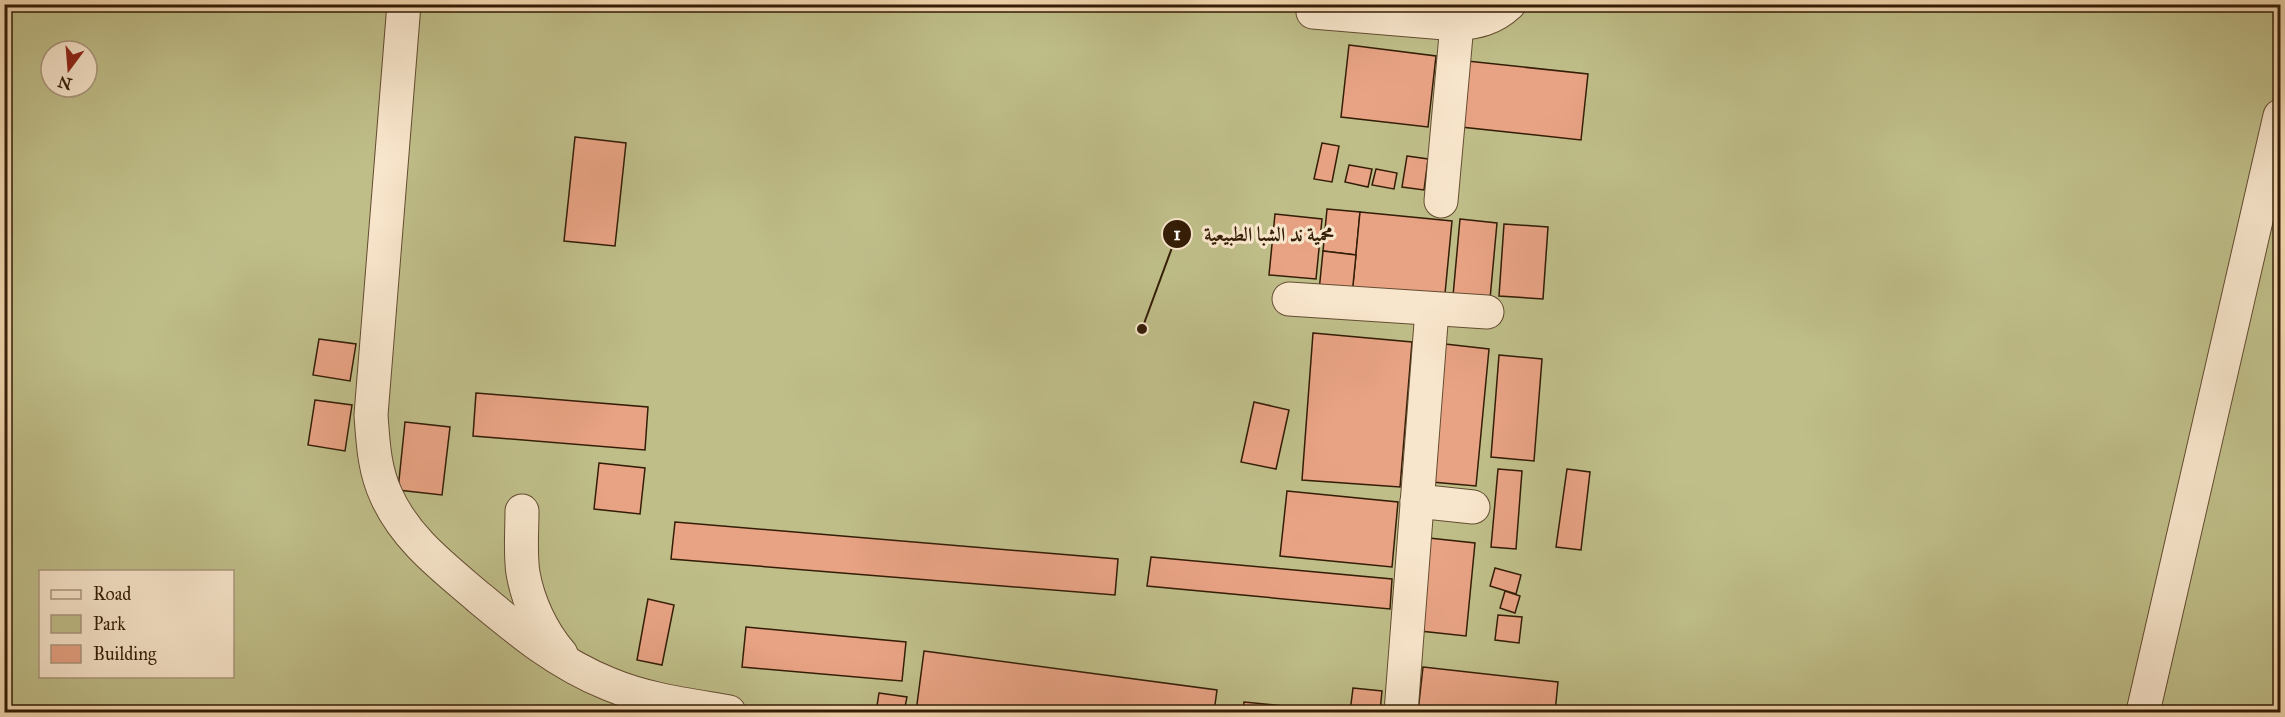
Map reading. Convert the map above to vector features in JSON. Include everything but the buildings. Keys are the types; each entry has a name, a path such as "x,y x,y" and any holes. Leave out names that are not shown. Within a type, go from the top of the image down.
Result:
{"lane":[{"path":"404,4 371,415 373,456 386,495 406,531 434,560 532,642 570,665 610,684 652,698 729,712"},
{"path":"1313,12 1457,24 1479,22 1500,13 1509,4"},
{"path":"1441,201 1457,24"},
{"path":"2143,712 2280,116"},
{"path":"1289,299 1487,312"},
{"path":"1401,712 1432,310"},
{"path":"1417,501 1473,507"},
{"path":"522,511 523,572 530,598 553,645 570,665"}],"green space":[{"path":"4,5 2280,5 2280,712 5,712"}],"place":[{"name":"محمية ند الشبا الطبيعية","path":"1142,329"}]}
